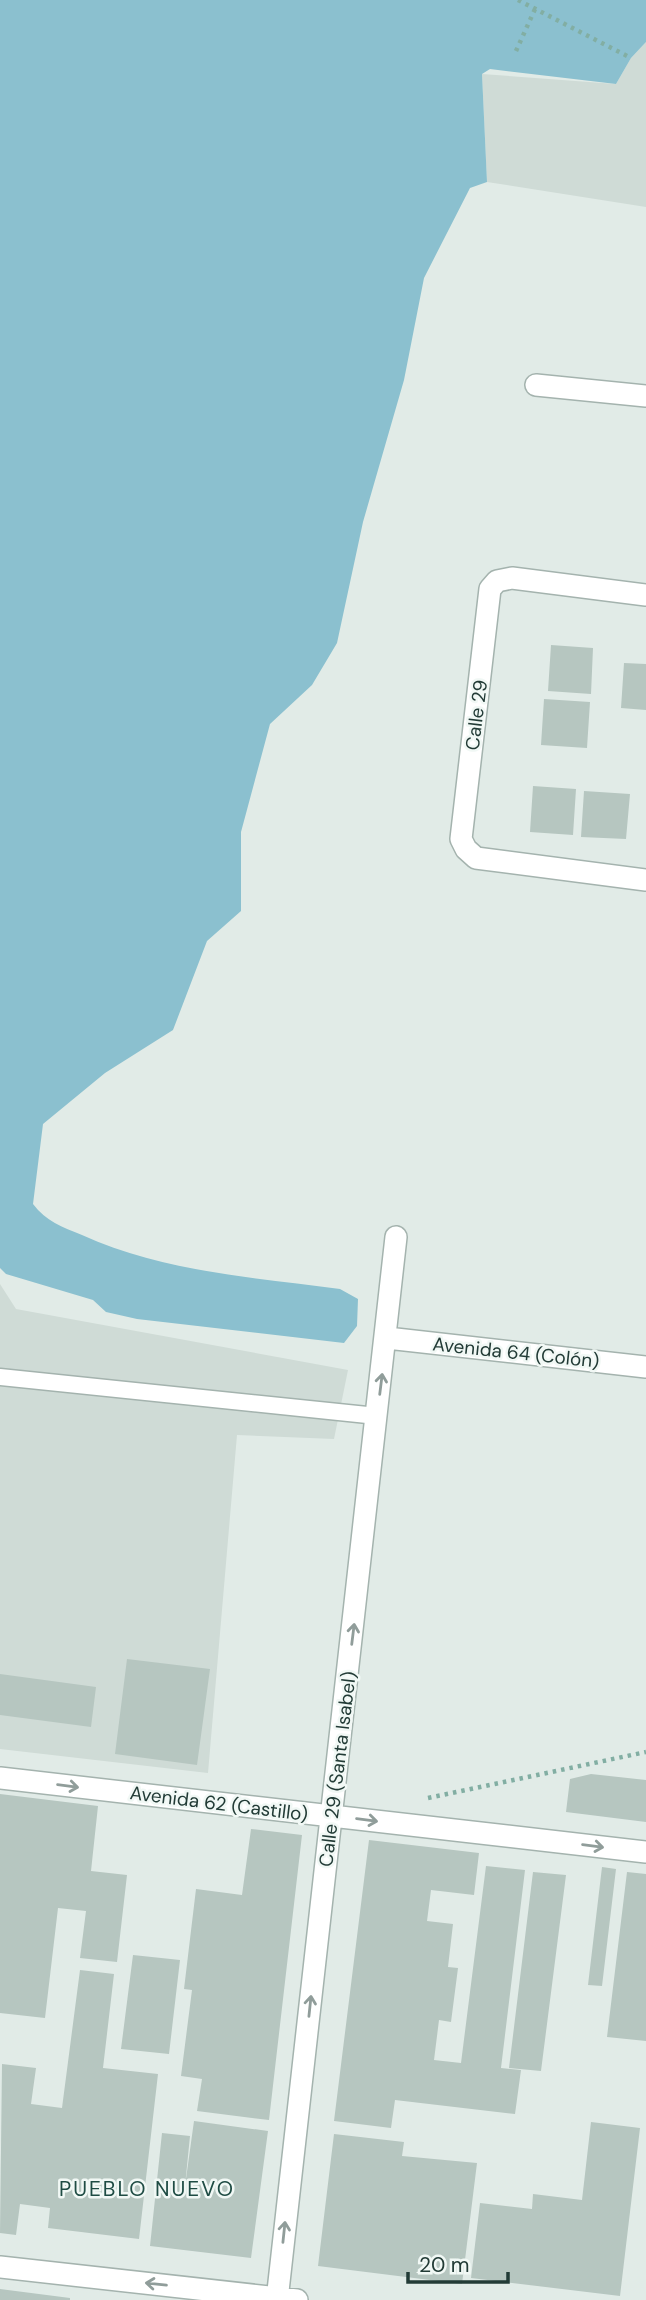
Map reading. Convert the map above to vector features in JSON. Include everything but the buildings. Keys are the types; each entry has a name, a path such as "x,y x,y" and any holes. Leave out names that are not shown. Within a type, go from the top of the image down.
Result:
{"street":[{"path":"536,384 646,396"},
{"name":"Calle 29","path":"646,595 512,578 497,581 490,589 461,839 466,849 476,858 646,880"},
{"name":"Calle 29 (Santa Isabel)","path":"284,2299 331,1816 387,1338 396,1237"},
{"name":"Avenida 64 (Colón)","path":"387,1338 646,1367"},
{"name":"Avenida 62 (Castillo)","path":"0,1778 646,1852"},
{"path":"0,2267 284,2299"}],"lane":[{"path":"0,1377 377,1416"}],"path":[{"path":"518,0 631,58"},
{"path":"516,51 535,9"},
{"path":"424,1799 646,1752"}],"shaded area":[{"path":"646,42 646,207 487,182 482,74 616,84 631,58"},
{"path":"0,1284 16,1309 348,1370 334,1439 237,1435 208,1773 0,1749"}],"water":[{"path":"0,0 646,0 646,42 631,58 616,84 490,69 482,74 487,182 470,188 424,278 404,380 363,522 337,643 312,685 270,724 241,832 241,911 207,941 173,1030 105,1073 43,1124 33,1204 49,1219 113,1247 176,1265 340,1289 358,1299 357,1326 344,1343 137,1319 106,1312 93,1300 6,1274 0,1268"}],"district":[{"name":"PUEBLO NUEVO","path":"147,2189"}]}
